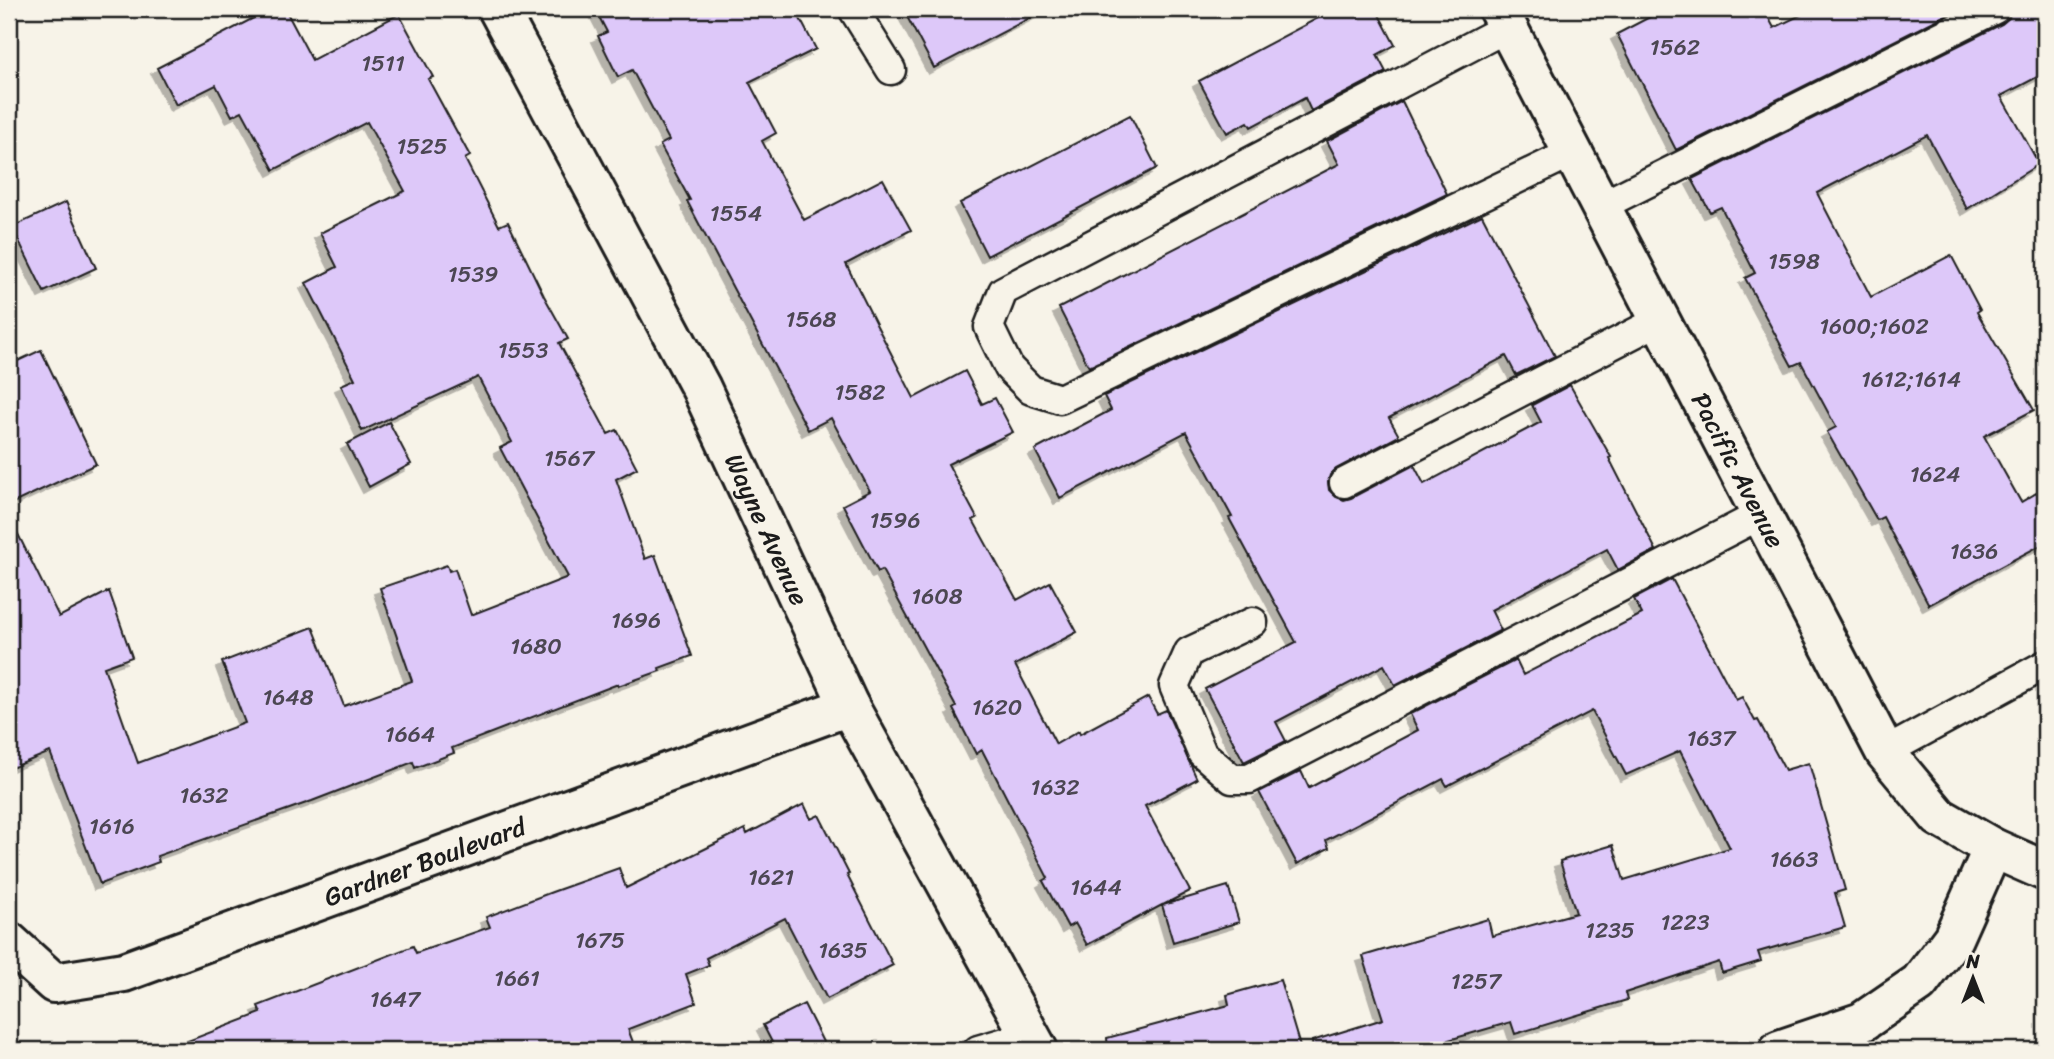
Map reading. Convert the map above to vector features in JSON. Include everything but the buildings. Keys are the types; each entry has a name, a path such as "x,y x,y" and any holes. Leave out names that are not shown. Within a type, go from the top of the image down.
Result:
{"street":[{"name":"Wayne Avenue","path":"498,9 701,388 849,706 1034,1042"},
{"name":"Pacific Avenue","path":"1503,18 1885,752 1939,817 1993,848 2045,871"},
{"name":"Gardner Boulevard","path":"9,942 54,983 124,972 849,706"},
{"path":"1779,1050 1862,1022 1919,984 1952,938 1993,848"}],"lane":[{"path":"853,9 891,69"},
{"path":"1601,206 1995,9"},
{"path":"1503,18 1003,292 989,327 1009,368 1031,390 1060,399 1573,152"},
{"path":"1345,483 1660,320"},
{"path":"1253,622 1189,652 1174,686 1202,753 1232,779 1249,779 1762,514"},
{"path":"1885,752 2045,665"},
{"path":"978,1050 1034,1042"}]}
